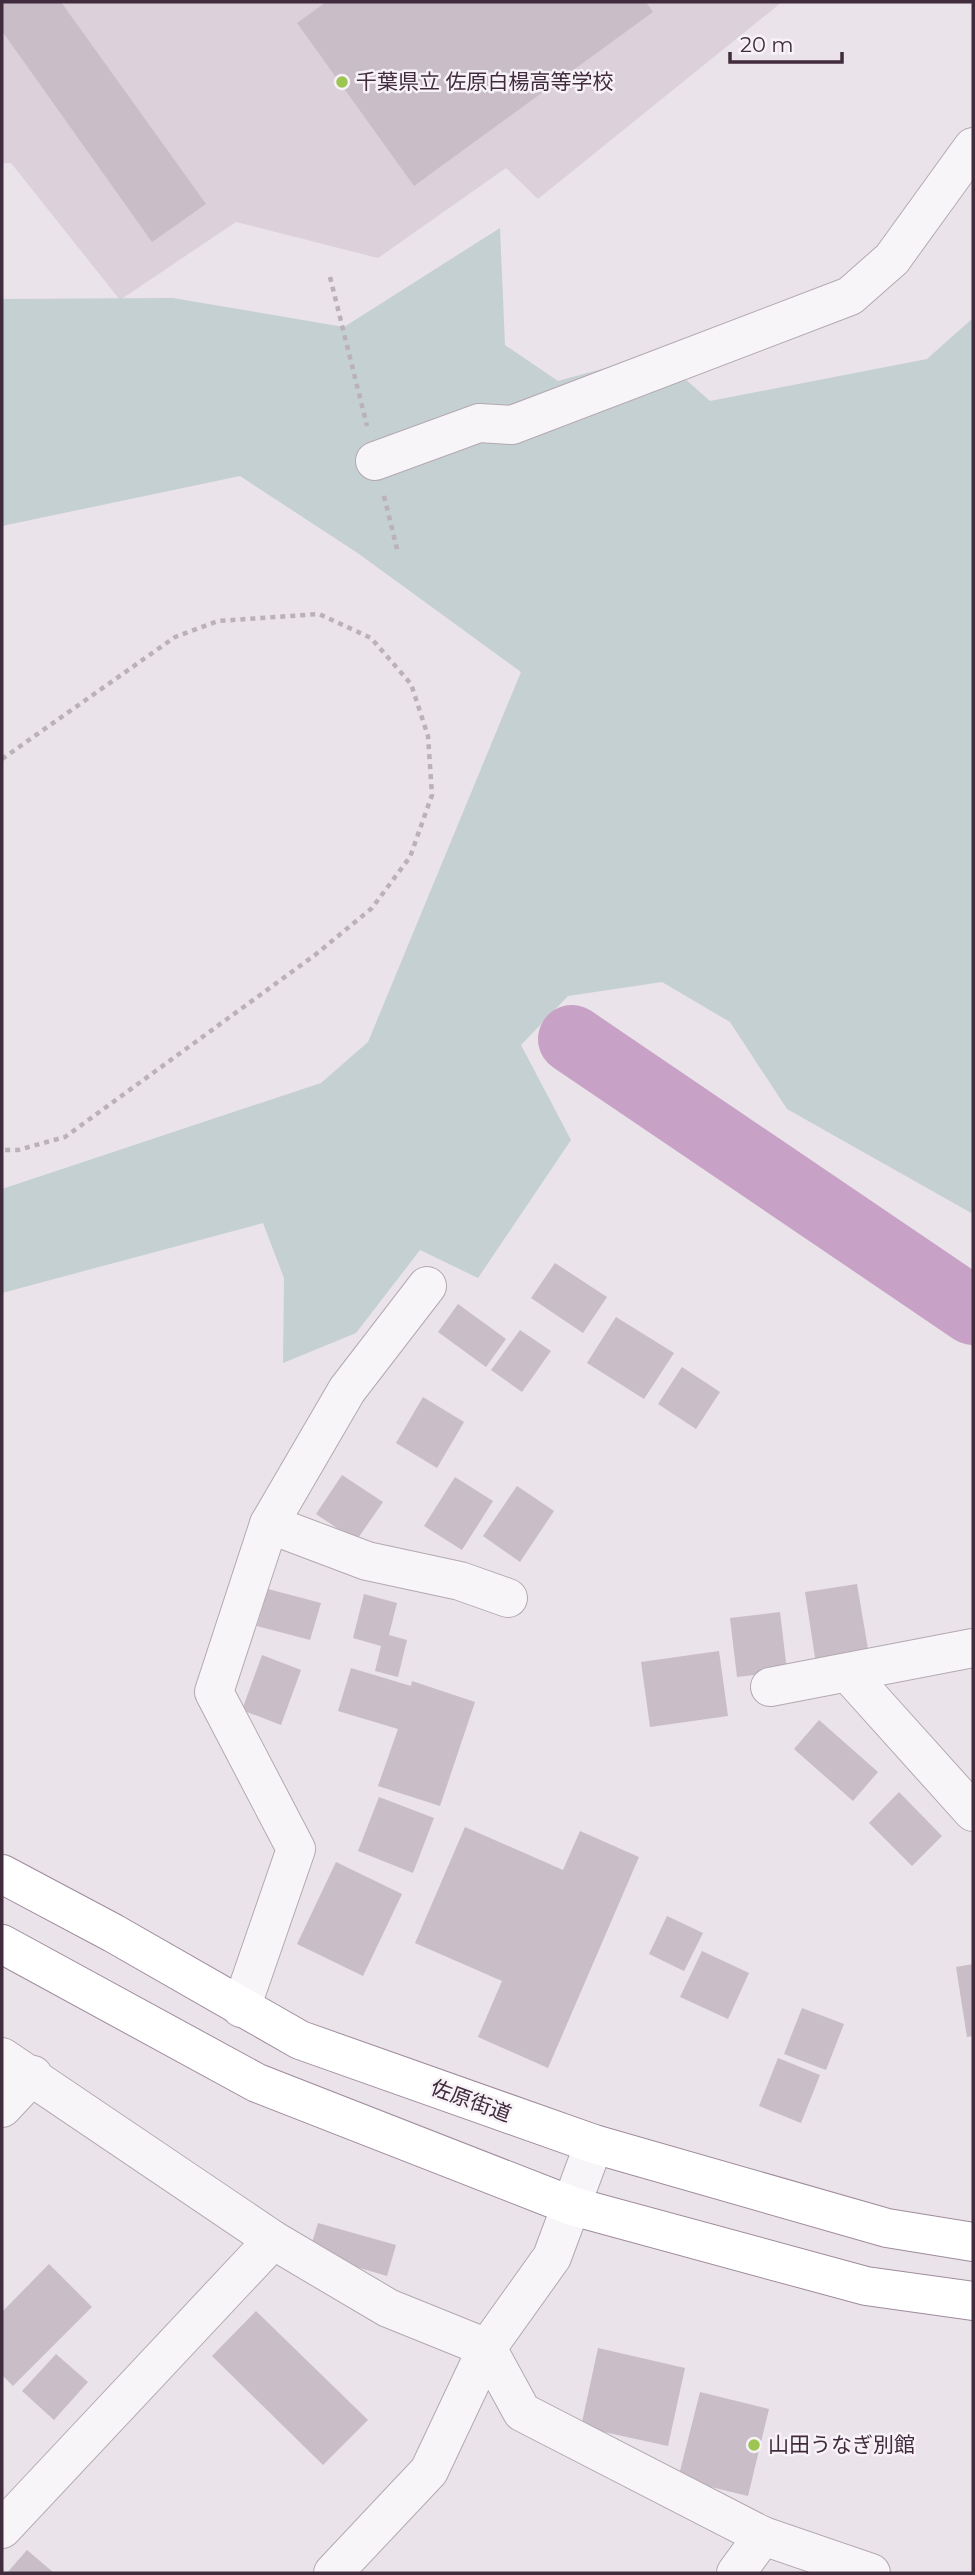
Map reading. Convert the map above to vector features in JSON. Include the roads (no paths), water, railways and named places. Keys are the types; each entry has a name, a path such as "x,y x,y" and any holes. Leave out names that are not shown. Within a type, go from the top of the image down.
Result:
{"highway":[{"name":"佐原街道","path":"2,1874 113,1933 300,2040 594,2144 887,2228 973,2242"},
{"path":"2,1944 257,2083 572,2206 866,2286 973,2301"}],"street":[{"path":"375,461 479,423 512,425 850,296 892,259 973,148"},
{"path":"241,2008 296,1849 214,1692 270,1524 347,1390 427,1286"},
{"path":"270,1524 367,1561 460,1581 508,1598"},
{"path":"769,1687 973,1647"},
{"path":"848,1673 973,1812"},
{"path":"2,2108 17,2066 273,2240 388,2308 487,2348 522,2412 763,2536 871,2573"},
{"path":"333,2573 429,2471 487,2348 552,2257 594,2144"},
{"path":"2,2529 273,2240"},
{"path":"736,2573 763,2536"}],"waterway":[{"path":"572,1039 973,1311"}],"place":[{"name":"千葉県立 佐原白楊高等学校","path":"342,82"},
{"name":"山田うなぎ別館","path":"754,2445"}]}
